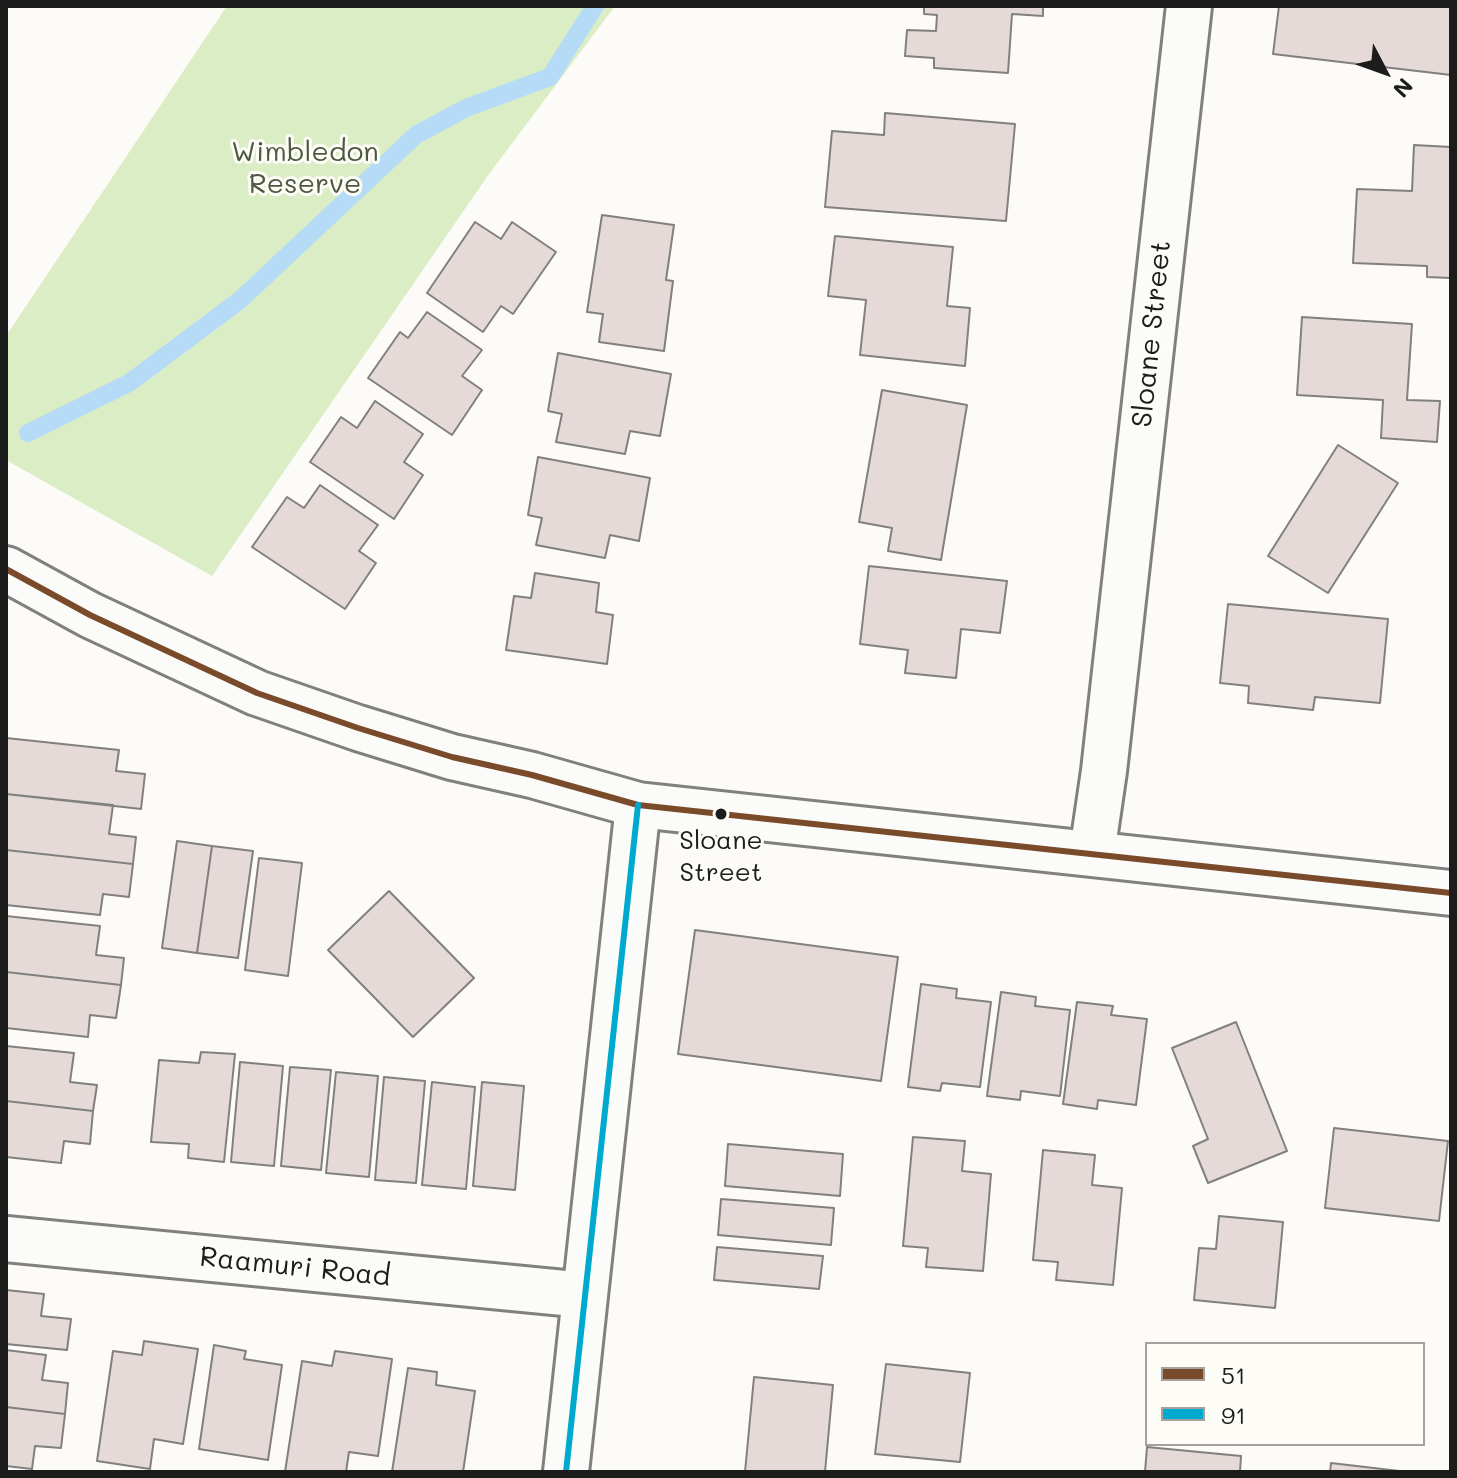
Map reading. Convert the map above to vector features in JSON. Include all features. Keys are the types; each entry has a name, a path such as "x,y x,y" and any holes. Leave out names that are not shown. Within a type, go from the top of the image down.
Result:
{"street":[{"name":"Sloane Street","path":"1092,853 1106,755 1189,6"},
{"path":"6,569 90,615 257,693 452,757 532,775 638,805 1451,893"},
{"path":"566,1472 638,805"},
{"name":"Raamuri Road","path":"6,1239 585,1295"}],"green space":[{"name":"Wimbledon Reserve","path":"227,6 615,6 489,174 212,576 6,460 6,336"}],"building":[{"path":"924,6 1043,6 1043,16 1012,14 1008,73 934,68 934,58 905,56 907,30 936,31 937,15 924,14"},
{"path":"1279,6 1451,6 1451,75 1273,54"},
{"path":"885,113 1015,124 1006,221 825,207 832,131 884,135"},
{"path":"1414,145 1451,147 1451,278 1427,277 1427,266 1353,263 1357,189 1412,191"},
{"path":"602,215 674,225 666,280 673,281 664,351 599,342 603,314 587,312"},
{"path":"475,222 501,239 512,222 556,252 513,314 501,306 483,332 427,293"},
{"path":"835,236 953,247 947,306 970,308 965,366 860,355 866,300 828,296"},
{"path":"427,312 482,350 462,376 482,390 452,435 368,378 400,332 408,338"},
{"path":"1302,317 1412,324 1407,400 1440,401 1437,442 1381,438 1383,400 1297,395"},
{"path":"558,353 671,374 660,436 630,431 625,454 556,442 562,414 548,411"},
{"path":"882,390 967,405 941,560 888,551 892,528 859,522"},
{"path":"375,401 423,434 404,462 423,475 394,519 310,462 341,417 357,428"},
{"path":"1338,445 1398,483 1328,593 1268,556"},
{"path":"538,457 650,478 639,541 610,535 605,558 536,545 542,518 528,515"},
{"path":"320,485 378,525 359,551 376,563 345,609 252,547 287,497 304,508"},
{"path":"869,566 1007,581 1000,633 961,629 956,678 905,673 908,650 860,644"},
{"path":"535,573 599,583 596,612 613,615 607,664 506,650 514,596 531,598"},
{"path":"1228,604 1388,619 1380,703 1315,697 1313,710 1248,703 1249,686 1220,683"},
{"path":"6,738 119,750 116,771 145,774 141,809 6,794"},
{"path":"6,794 113,805 109,834 136,837 133,864 6,850"},
{"path":"177,841 212,846 197,953 162,948"},
{"path":"212,846 253,851 238,958 197,953"},
{"path":"6,850 133,864 129,897 103,894 100,915 6,905"},
{"path":"259,858 302,863 288,976 245,970"},
{"path":"389,891 474,978 413,1037 328,950"},
{"path":"6,916 100,926 96,955 124,958 121,985 6,972"},
{"path":"695,930 898,957 881,1081 678,1054"},
{"path":"6,972 121,985 116,1018 90,1015 88,1037 6,1028"},
{"path":"921,984 957,989 956,998 991,1002 980,1087 942,1083 940,1091 908,1087"},
{"path":"1001,992 1036,997 1035,1006 1070,1010 1060,1096 1021,1091 1020,1100 987,1096"},
{"path":"1077,1002 1113,1006 1111,1015 1147,1019 1136,1105 1098,1100 1097,1109 1063,1104"},
{"path":"1236,1022 1287,1151 1208,1183 1193,1146 1208,1139 1172,1048"},
{"path":"6,1046 74,1053 70,1082 97,1085 93,1111 6,1101"},
{"path":"201,1052 235,1054 224,1162 188,1158 189,1144 151,1142 159,1060 199,1063"},
{"path":"240,1062 283,1066 274,1166 231,1162"},
{"path":"290,1067 331,1070 321,1170 281,1166"},
{"path":"336,1072 378,1076 369,1177 326,1173"},
{"path":"384,1077 425,1081 416,1183 375,1180"},
{"path":"432,1082 475,1087 466,1189 422,1185"},
{"path":"482,1082 524,1086 515,1190 473,1186"},
{"path":"6,1101 93,1111 90,1144 64,1141 61,1163 6,1157"},
{"path":"1334,1128 1448,1141 1439,1221 1325,1208"},
{"path":"913,1137 965,1141 962,1171 991,1174 983,1271 926,1267 928,1248 903,1246"},
{"path":"728,1144 843,1154 840,1196 725,1186"},
{"path":"1043,1150 1095,1155 1092,1185 1122,1188 1113,1285 1056,1280 1058,1262 1033,1260"},
{"path":"721,1199 834,1208 831,1245 718,1235"},
{"path":"1219,1216 1283,1222 1275,1308 1194,1300 1199,1248 1216,1249"},
{"path":"717,1247 823,1256 819,1289 714,1280"},
{"path":"6,1290 44,1294 41,1316 71,1319 67,1350 6,1344"},
{"path":"144,1341 198,1349 183,1444 154,1439 150,1469 97,1461 113,1351 142,1355"},
{"path":"214,1345 246,1351 244,1359 282,1365 268,1460 199,1449"},
{"path":"6,1350 46,1355 42,1380 68,1383 65,1414 6,1407"},
{"path":"335,1351 392,1359 378,1456 349,1452 346,1472 285,1472 302,1361 332,1366"},
{"path":"886,1364 970,1373 960,1462 875,1454"},
{"path":"408,1368 437,1372 436,1385 475,1391 463,1472 392,1472"},
{"path":"754,1377 833,1385 825,1472 745,1472"},
{"path":"6,1407 65,1414 61,1448 35,1446 32,1469 6,1466"},
{"path":"1147,1447 1241,1456 1240,1472 1145,1472"},
{"path":"1331,1463 1408,1472 1330,1472"}],"waterway":[{"path":"28,433 129,383 240,300 416,135 466,108 550,77 595,6"}],"transit line":[{"name":"51","path":"6,569 90,615 257,693 452,757 532,775 638,805 1451,893"},
{"name":"91","path":"566,1472 638,805"}],"place":[{"name":"Sloane Street","path":"721,814"}]}
